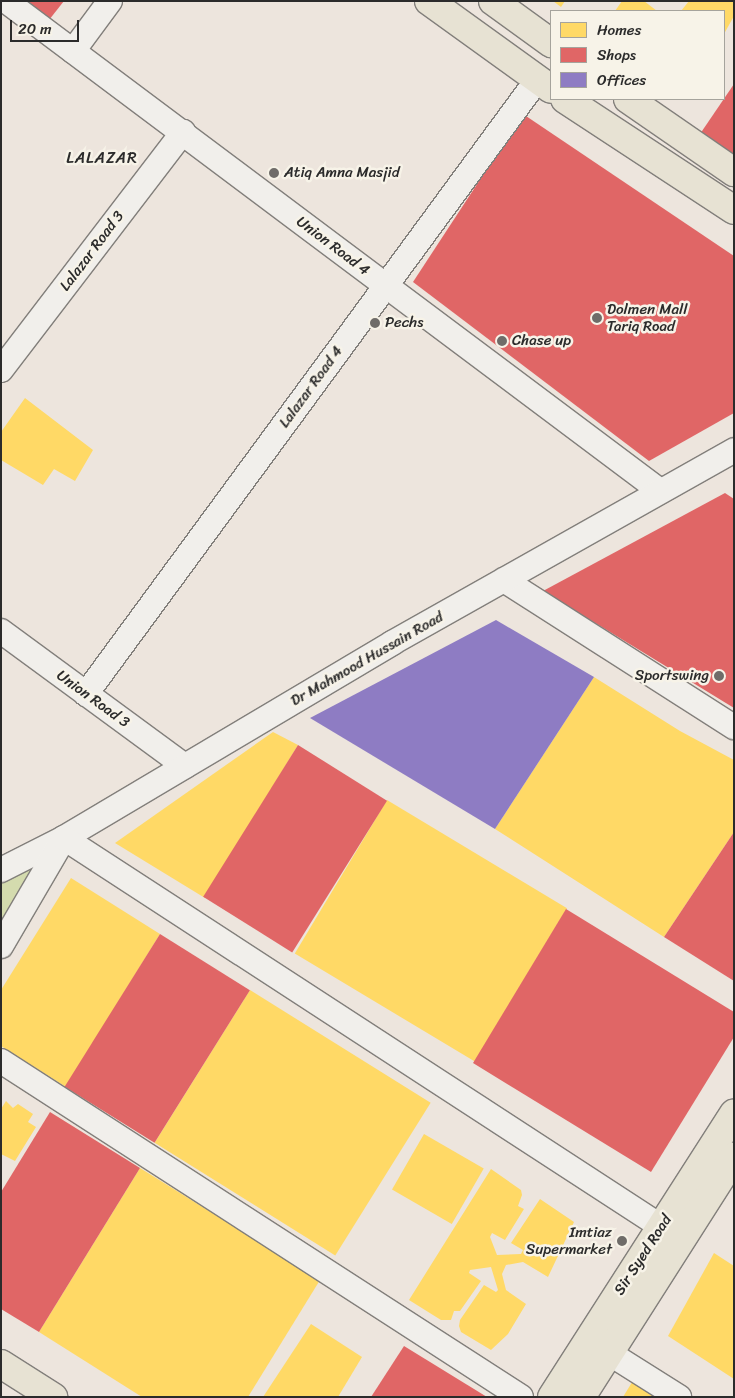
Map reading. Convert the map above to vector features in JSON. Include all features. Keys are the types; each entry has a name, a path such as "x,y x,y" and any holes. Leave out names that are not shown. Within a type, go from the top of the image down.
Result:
{"main road":[{"path":"429,1 544,84"},
{"path":"493,1 550,42"},
{"path":"568,100 734,210"},
{"path":"629,100 734,172"},
{"name":"Sir Syed Road","path":"580,1397 609,1353 734,1114"},
{"name":"Sir Syed Road","path":"552,1397 671,1233 734,1157"},
{"path":"1,1364 53,1397"}],"street":[{"name":"Union Road 4","path":"6,1 660,491"},
{"path":"72,51 110,1"},
{"name":"Lalazar Road 4","path":"86,694 386,286 544,84"},
{"name":"Lalazar Road 3","path":"1,370 183,132"},
{"name":"Dr Mahmood Hussain Road","path":"1,870 64,838 392,643 734,450"},
{"path":"504,580 734,727"},
{"name":"Union Road 3","path":"1,631 185,766"},
{"path":"1,946 64,838 671,1233"},
{"path":"1,1061 521,1397"},
{"path":"609,1353 679,1397"}],"green space":[{"path":"64,838 1,946 1,875"}],"building: Homes":[{"path":"553,1 565,1 561,7"},
{"path":"622,1 644,1 656,10 616,10"},
{"path":"689,1 734,1 734,16 725,32 725,10 682,10"},
{"path":"25,398 93,450 75,481 54,469 43,485 1,460 1,432"},
{"path":"594,677 680,731 734,760 734,832 664,937 495,829"},
{"path":"273,732 298,745 205,898 115,843"},
{"path":"387,800 567,908 475,1062 295,953"},
{"path":"71,878 160,934 66,1087 1,1046 1,990"},
{"path":"250,990 431,1103 335,1256 155,1143"},
{"path":"6,1101 13,1108 18,1104 33,1114 28,1122 36,1127 15,1161 1,1154 1,1109"},
{"path":"424,1134 484,1168 452,1224 392,1189"},
{"path":"140,1168 320,1280 248,1397 142,1397 39,1332"},
{"path":"491,1169 521,1190 522,1195 518,1206 524,1209 505,1240 492,1233 490,1237 497,1255 521,1254 523,1250 511,1243 540,1199 574,1222 548,1277 523,1262 506,1265 502,1274 506,1290 526,1304 508,1334 491,1350 461,1332 459,1326 460,1320 484,1285 496,1292 498,1290 491,1267 470,1270 469,1273 481,1281 460,1311 454,1311 451,1320 441,1320 409,1300"},
{"path":"714,1253 734,1266 734,1379 668,1336"},
{"path":"311,1324 362,1357 338,1397 263,1397"},
{"path":"634,1379 661,1397 623,1397"}],"building: Shops":[{"path":"25,1 64,1 49,20"},
{"path":"734,84 734,156 700,134 723,100 725,100"},
{"name":"Dolmen Mall Tariq Road","path":"523,114 734,256 734,413 649,461 413,282"},
{"path":"725,493 734,499 734,708 543,591"},
{"path":"298,745 387,801 292,952 203,897"},
{"path":"734,832 734,981 664,937"},
{"path":"566,909 734,1012 734,1037 651,1172 473,1063"},
{"path":"160,934 250,990 155,1143 65,1087"},
{"path":"50,1112 140,1168 39,1332 1,1309 1,1192"},
{"path":"404,1346 487,1397 371,1397"}],"building: Offices":[{"path":"496,620 594,677 495,829 310,718"}],"place":[{"name":"Atiq Amna Masjid","path":"274,173"},
{"name":"Dolmen Mall Tariq Road","path":"597,318"},
{"name":"Pechs","path":"375,323"},
{"name":"Chase up","path":"502,341"},
{"name":"Sportswing","path":"719,676"},
{"name":"Imtiaz Supermarket","path":"622,1241"}],"district":[{"name":"LALAZAR","path":"102,158"}]}
